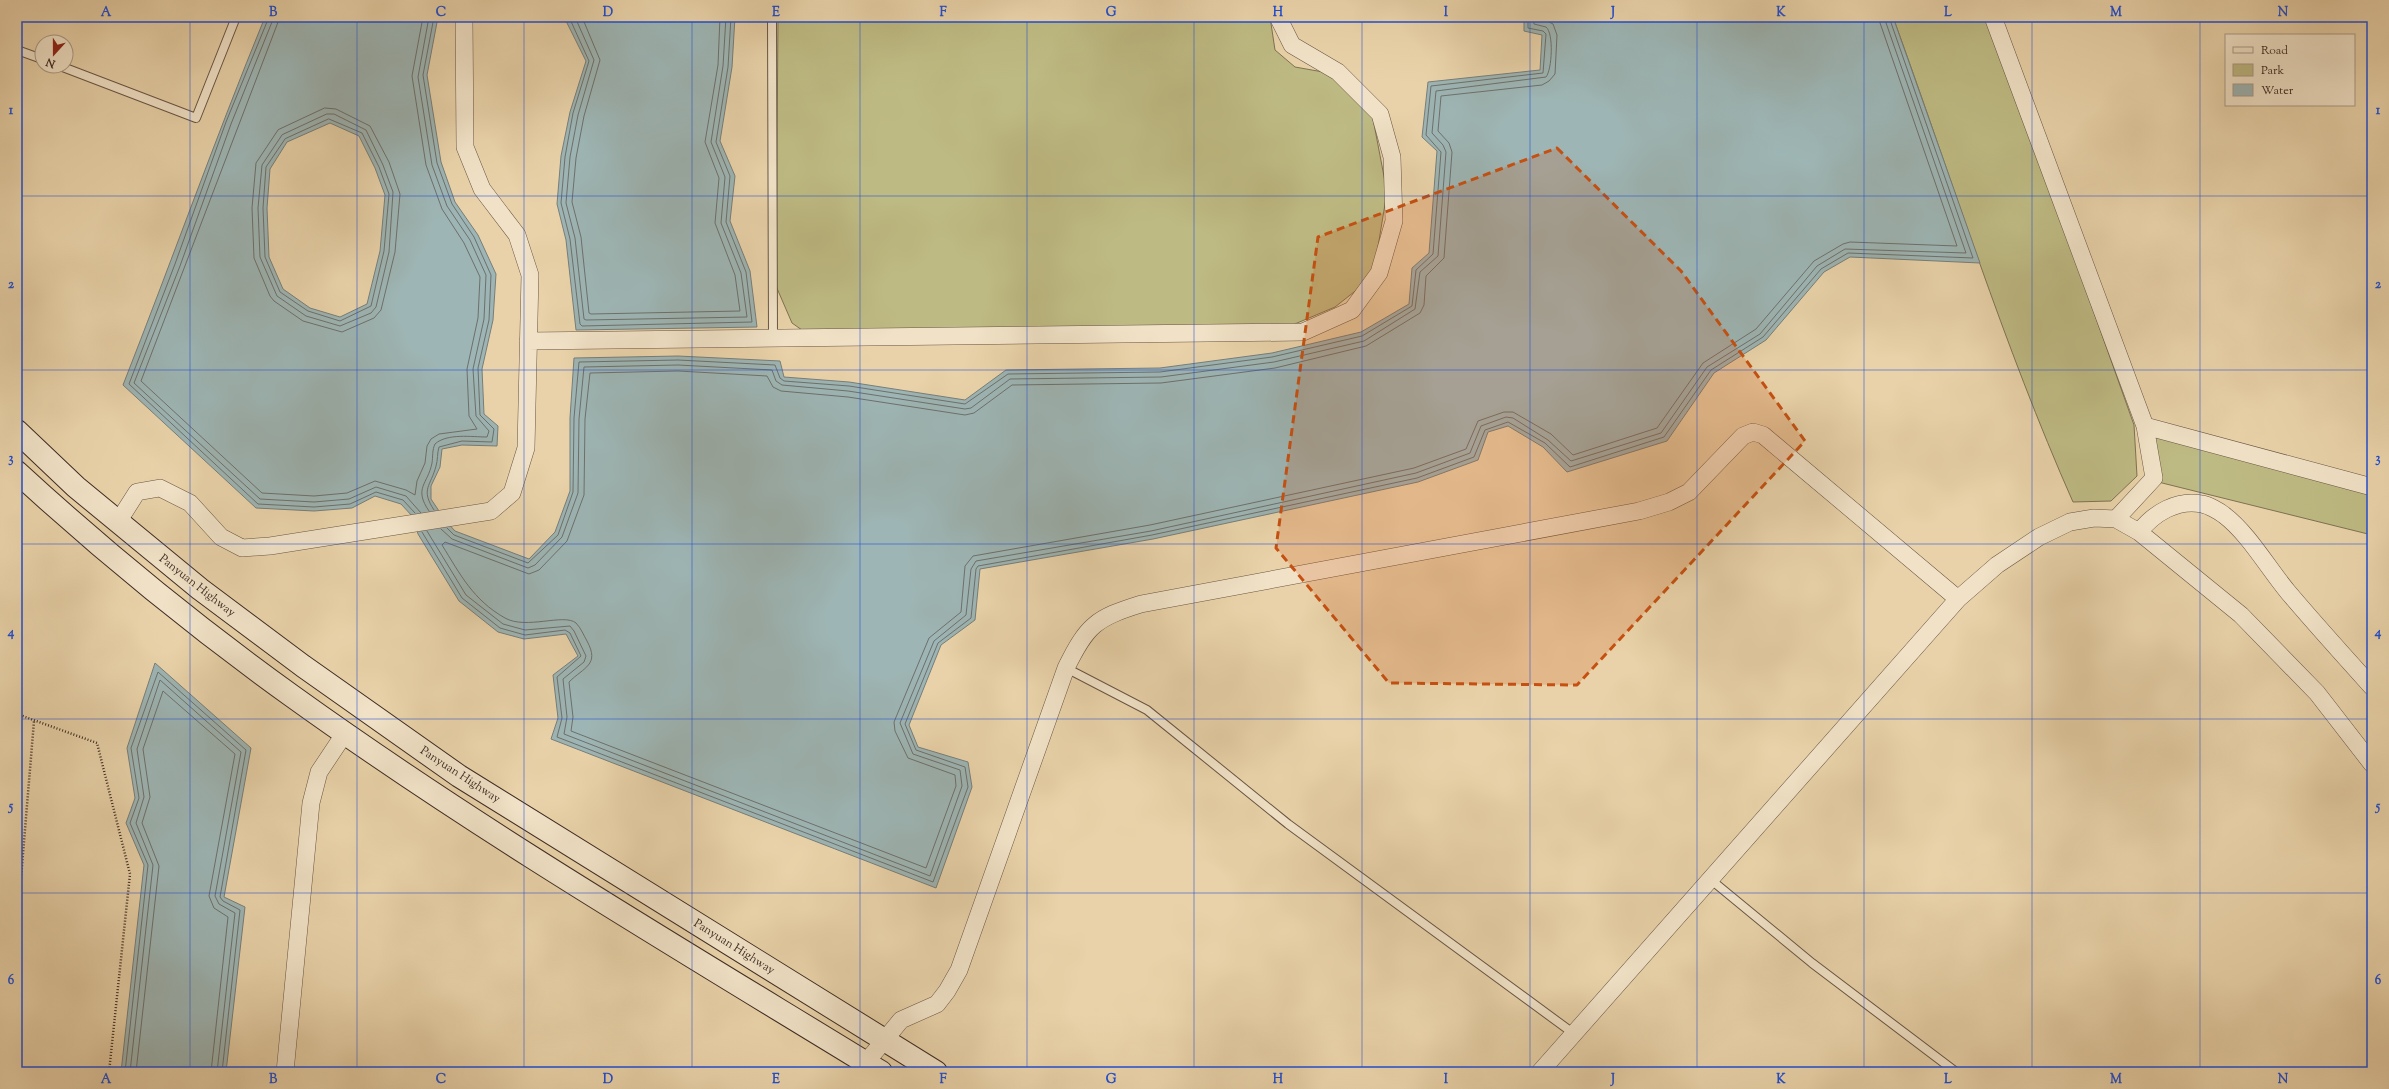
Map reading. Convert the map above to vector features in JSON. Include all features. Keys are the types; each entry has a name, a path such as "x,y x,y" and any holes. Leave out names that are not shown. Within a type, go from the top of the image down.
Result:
{"main road":[{"name":"Panyuan Highway","path":"17,430 76,487 200,589 303,666 459,776 936,1072"},
{"path":"17,472 86,536 185,615 291,696 421,786 868,1069"}],"street":[{"path":"118,522 137,492 160,488 190,503 221,537 242,548 270,546 491,511 512,493 526,448 530,274 517,235 482,189 465,147 464,17"},
{"path":"528,340 1303,332 1352,310 1379,273 1394,220 1392,157 1380,114 1338,72 1292,45 1278,17"},
{"path":"1993,17 2145,426 2154,478 2116,519"},
{"path":"2145,426 2372,487"},
{"path":"868,1069 884,1040 901,1020 936,1004 947,991 959,970 1066,668 1079,642 1093,626 1109,614 1141,604 1639,511 1669,502 1689,492 1743,436 1753,432 1763,435 1958,599"},
{"path":"2139,532 2148,520 2159,512 2186,504 2203,504 2224,515 2244,536 2287,592 2372,687"},
{"path":"1540,1072 1958,599 1997,565 2039,537 2070,522 2094,518 2116,519 2139,532 2240,615 2317,693 2372,764"},
{"path":"285,1072 311,803 319,772 345,733"}],"lane":[{"path":"74,71 196,118 236,17"},
{"path":"772,17 773,338"},
{"path":"17,50 34,56"},
{"path":"1066,668 1147,710 1288,824 1573,1033"},
{"path":"1710,879 1812,964 1956,1072"}],"path":[{"path":"17,714 97,743 130,874 109,1072"},
{"path":"17,926 34,721"}],"highlighted area":[{"path":"1557,148 1681,271 1805,441 1577,685 1389,683 1276,548 1318,237"}],"green space":[{"path":"778,17 1270,17 1275,50 1295,67 1340,75 1369,98 1387,192 1373,277 1335,307 1290,326 819,342 792,323 776,286"},
{"path":"1893,17 1989,17 2134,425 2137,476 2111,501 2073,502 2001,322"},
{"path":"2153,430 2372,486 2372,535 2146,479"}],"water":[{"path":"265,17 438,17 427,75 441,162 455,202 478,235 496,274 493,320 482,369 484,414 498,426 497,446 462,445 442,449 440,467 431,486 431,499 445,520 455,531 529,559 555,532 570,491 570,418 574,358 678,356 780,361 784,377 849,382 965,400 1006,370 1160,368 1272,353 1361,332 1409,304 1412,268 1429,253 1437,151 1422,137 1428,82 1540,70 1542,35 1524,31 1524,17 1893,17 1980,263 1850,257 1824,272 1766,340 1714,373 1667,441 1567,472 1543,447 1508,426 1488,432 1478,460 1418,482 1153,539 980,569 975,620 941,645 909,725 918,747 968,762 972,787 936,888 551,739 558,718 553,675 578,656 566,634 524,639 498,632 459,601 418,534 413,517 401,504 375,496 352,508 314,511 256,508 123,385","holes":["330,123 359,136 375,168 385,195 380,251 367,304 340,317 310,308 283,289 269,257 267,208 270,169 287,142"]},
{"path":"564,17 735,17 732,67 720,141 735,176 730,221 750,271 757,327 576,330 566,240 557,204 561,156 570,112 586,61"},
{"path":"155,663 251,748 224,897 245,907 226,1072 121,1072 144,865 126,823 135,798 127,748"}]}
